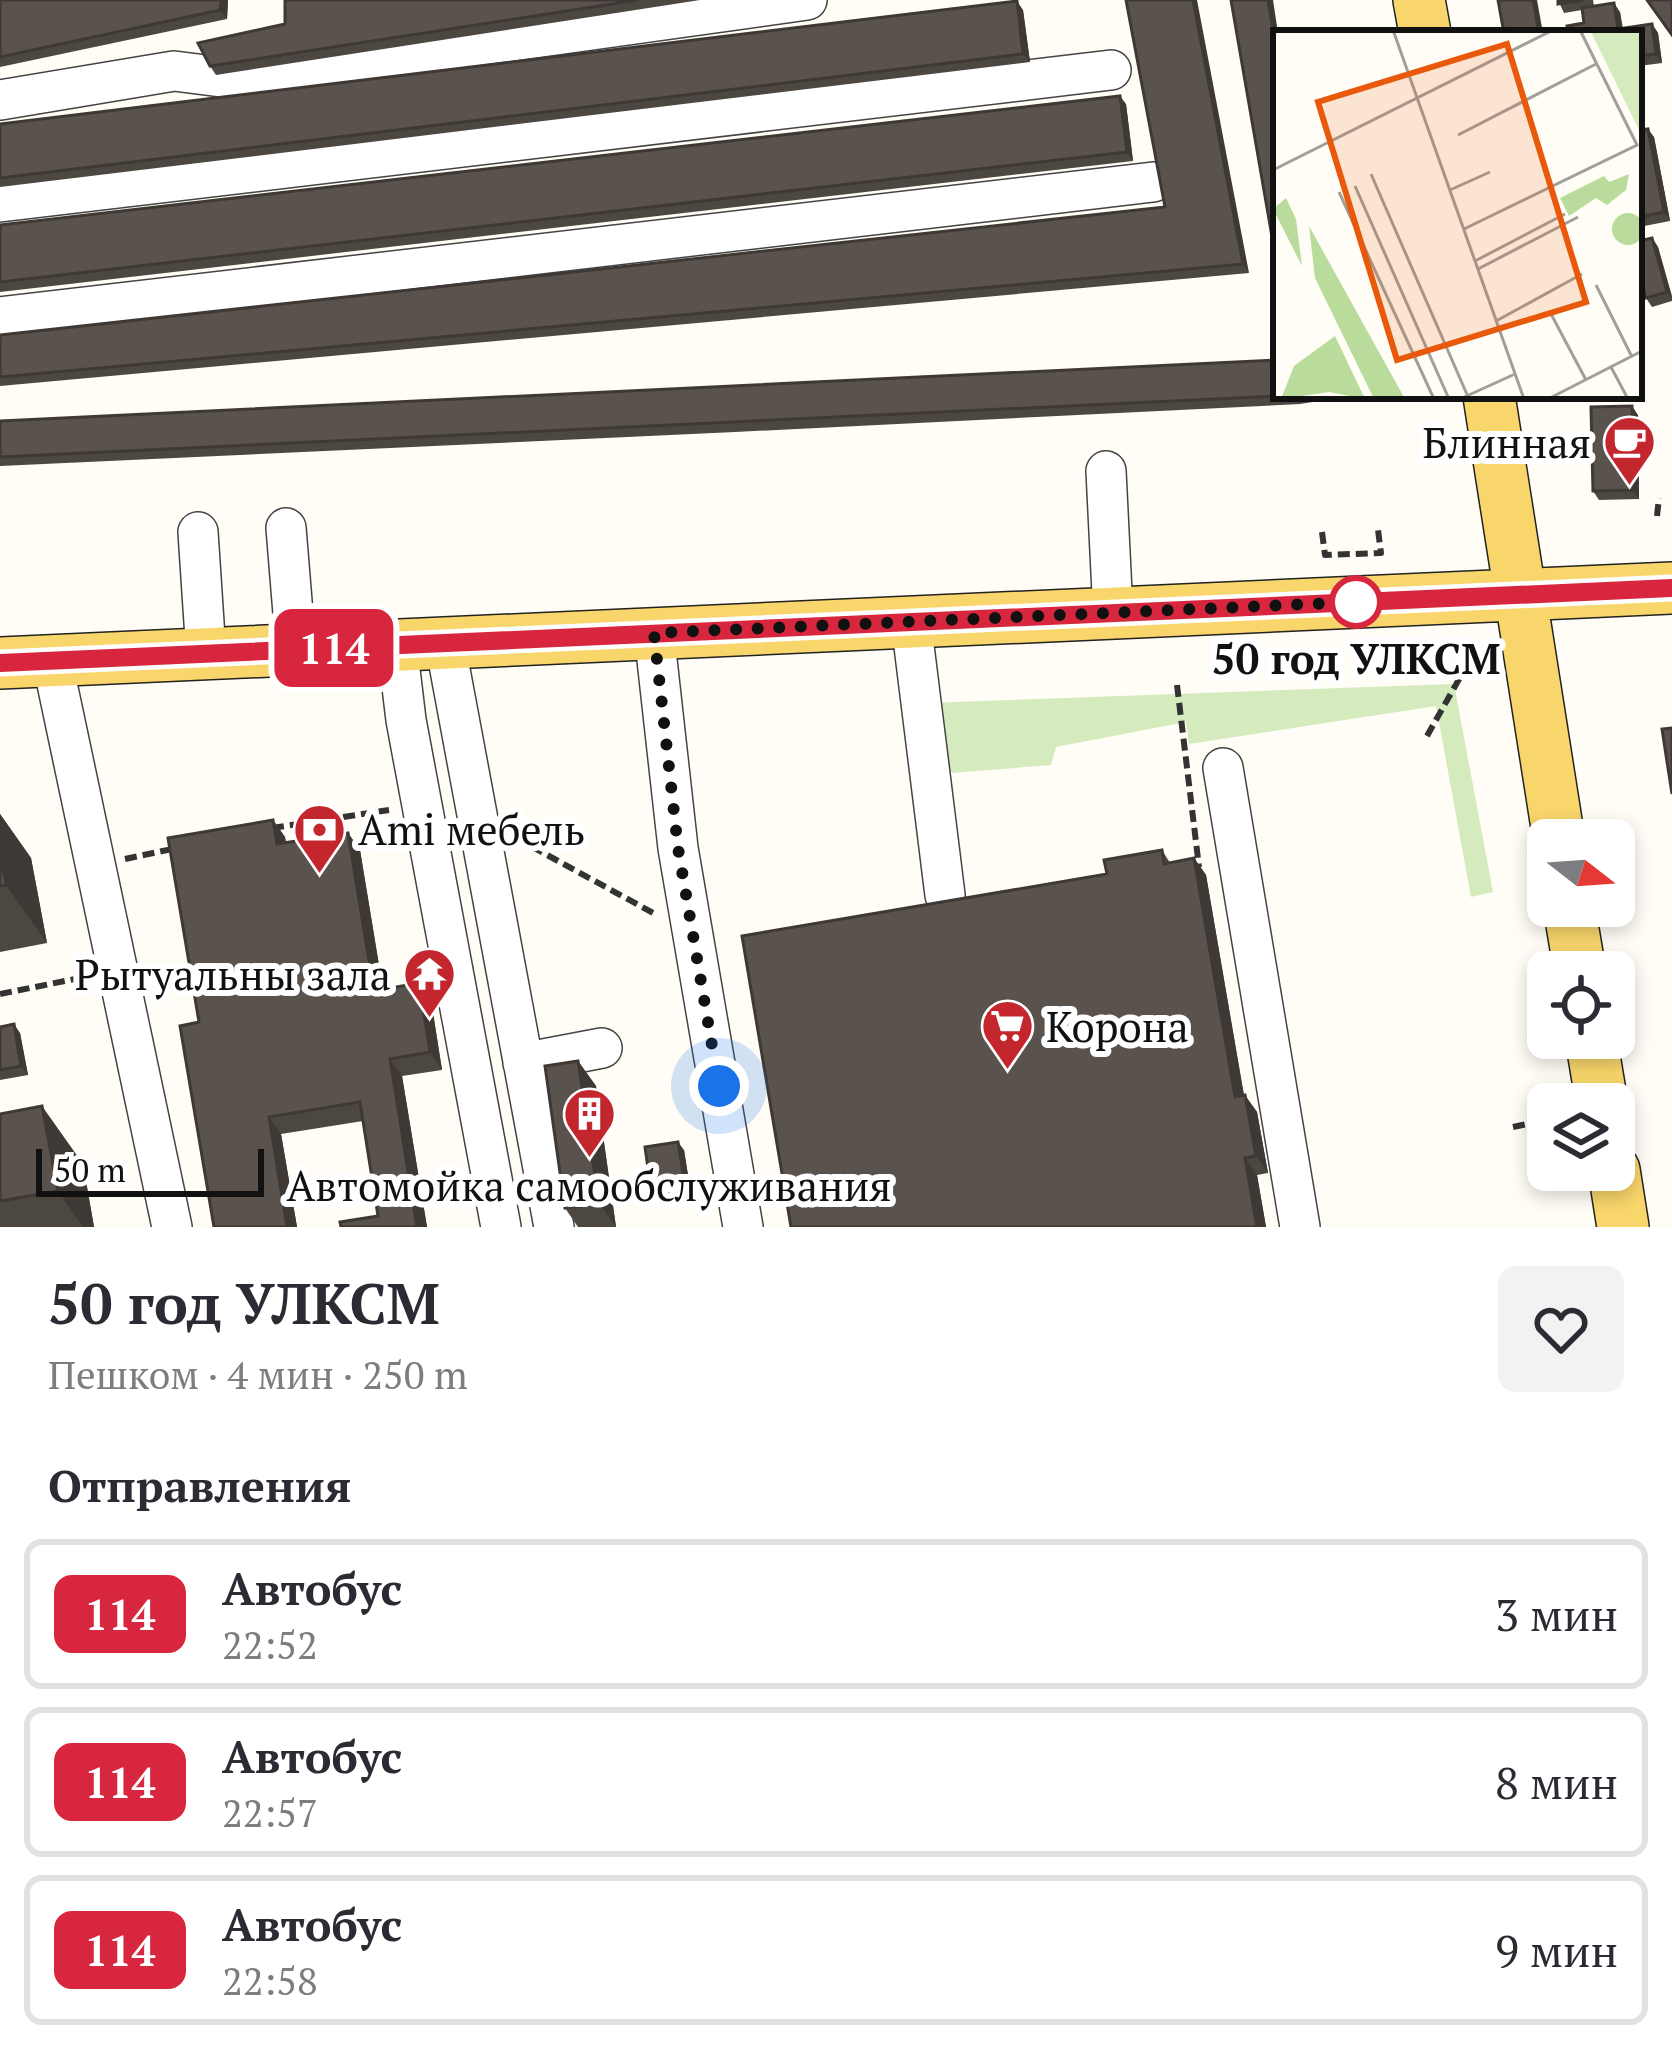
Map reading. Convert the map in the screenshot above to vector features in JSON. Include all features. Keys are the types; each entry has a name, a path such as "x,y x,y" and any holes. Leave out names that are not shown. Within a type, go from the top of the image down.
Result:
{"main road":[{"path":"1419,0 1424,30"},
{"path":"1490,399 1555,819"},
{"path":"0,663 1672,588"},
{"path":"1617,1191 1623,1227"}],"lane":[{"path":"0,100 174,70 237,80 807,0"},
{"path":"0,202 1111,70"},
{"path":"0,317 1153,182"},
{"path":"1106,471 1113,613"},
{"path":"286,528 296,650"},
{"path":"199,532 206,653"},
{"path":"910,622 945,895"},
{"path":"654,633 678,848 743,1227"},
{"path":"421,644 523,1063 554,1227"},
{"path":"421,644 406,720 501,1227"},
{"path":"52,660 172,1227"},
{"path":"1223,767 1300,1227"},
{"path":"523,1063 602,1048"}],"path":[{"path":"1657,516 1659,499"},
{"path":"1322,532 1325,555 1381,553 1378,530"},
{"path":"1427,736 1463,671"},
{"path":"0,994 116,971"},
{"path":"1513,1127 1527,1124"}],"green space":[{"path":"1454,684 1493,892 1471,897 1436,706 1189,744 1186,722 1056,747 1051,765 952,773 932,744 926,703"}],"building":[{"path":"0,0 221,0 220,10 0,57"},
{"path":"285,0 638,0 210,66 198,43 285,24"},
{"path":"1126,0 1193,0 1243,264 0,377 0,335 1165,207"},
{"path":"1231,0 1268,0 1273,30 1273,242"},
{"path":"1498,0 1533,0 1538,30 1503,30"},
{"path":"1647,0 1672,0 1672,35"},
{"path":"1017,1 1023,54 0,178 0,124"},
{"path":"1614,3 1618,29 1652,24 1656,54 1642,56 1642,30 1568,30 1567,26 1584,23 1582,8"},
{"path":"1120,96 1127,152 0,282 0,225"},
{"path":"1648,129 1664,212 1642,216 1642,130"},
{"path":"1652,238 1667,292 1646,298 1642,283 1642,240"},
{"path":"1273,360 1273,396 0,457 0,421"},
{"path":"1632,406 1633,490 1593,491 1591,407"},
{"path":"1672,728 1672,794 1662,729"},
{"path":"273,820 277,844 348,833 374,991 419,983 430,1052 390,1059 417,1227 341,1227 340,1222 378,1216 360,1102 269,1117 287,1227 214,1227 180,1026 199,1022 168,838"},
{"name":"Корона","path":"1162,850 1164,864 1194,858 1235,1097 1245,1095 1256,1156 1245,1158 1257,1227 791,1227 742,936 1107,874 1104,860"},
{"path":"0,852 6,885 0,886"},
{"path":"14,1024 21,1066 0,1070 0,1027"},
{"path":"578,1061 599,1203 565,1208 545,1066"},
{"path":"42,1106 58,1191 0,1201 0,1114"},
{"path":"678,1142 685,1185 651,1190 645,1147"}],"bus line":[{"name":"114","path":"0,663 1672,588"}],"place":[{"name":"Блинная","path":"1630,488"},
{"name":"50 год УЛКСМ","path":"1356,602"},
{"name":"Ami мебель","path":"319,875"},
{"name":"Рытуальны зала","path":"430,1020"},
{"name":"Корона","path":"1007,1072"},
{"name":"Автомойка самообслуживания","path":"589,1159"}],"route":[{"path":"719,1086 678,848 654,633 1356,602"}]}
